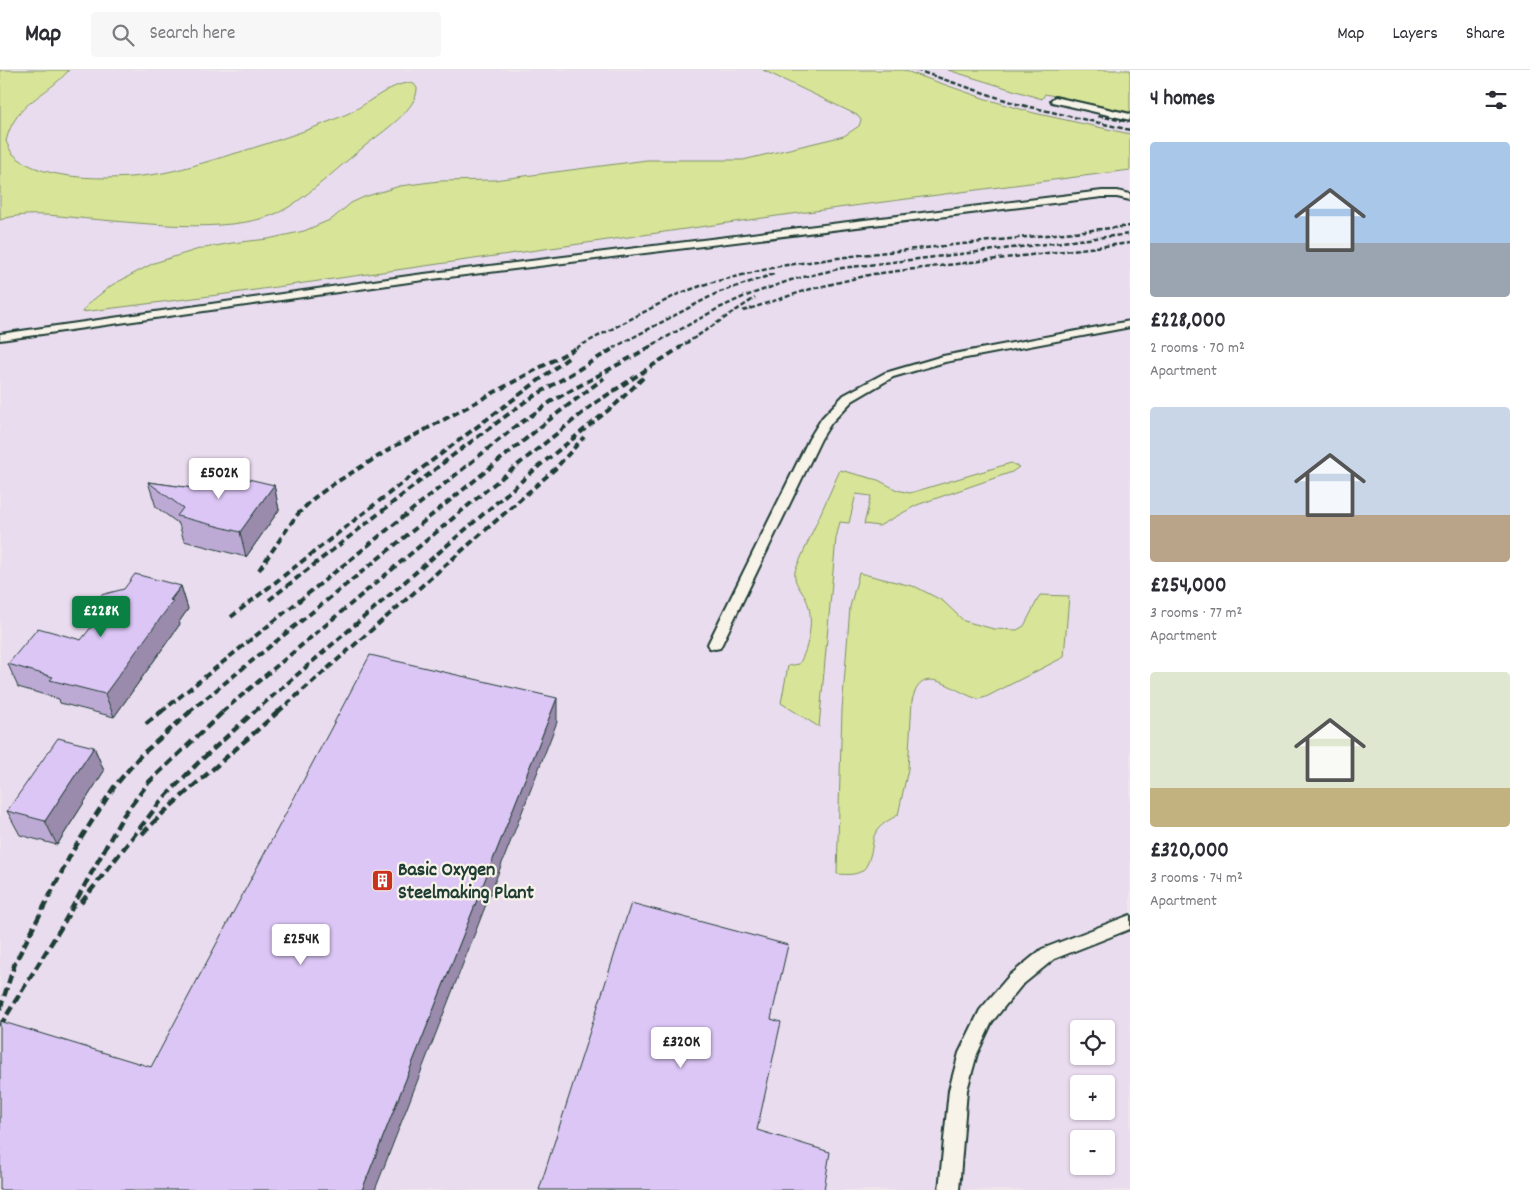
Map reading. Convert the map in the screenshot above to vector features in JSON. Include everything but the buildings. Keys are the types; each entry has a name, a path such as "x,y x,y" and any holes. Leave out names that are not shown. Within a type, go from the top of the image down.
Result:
{"lane":[{"path":"1055,100 1130,117"},
{"path":"0,337 416,278 745,237 1102,194 1130,197"},
{"path":"715,644 815,439 826,421 848,398 889,375 943,359 1130,324"},
{"path":"948,1190 958,1090 968,1053 986,1016 1015,981 1048,954 1130,922"}],"shaded area":[{"path":"0,70 1130,70 1130,1190 0,1190"}],"green space":[{"path":"0,70 69,70 24,108 17,117 6,141 13,154 26,164 43,171 63,175 106,178 163,173 192,166 267,144 321,125 355,110 399,85 414,84 417,88 412,104 398,120 299,200 269,216 246,222 192,226 45,215 22,215 0,220"},
{"path":"763,70 903,70 986,99 1034,113 1130,134 1130,170 784,215 234,293 82,312 89,303 112,285 154,263 199,249 268,239 304,231 332,219 351,203 400,186 439,181 494,180 647,160 743,160 844,136 859,126 861,120 857,115"},
{"path":"948,70 1130,70 1130,112 1045,94 1042,99"},
{"path":"1011,463 1019,467 1012,472 917,505 879,526 864,524 871,496 856,494 849,523 840,522 836,538 819,727 781,703 788,666 799,664 806,650 810,632 809,606 796,582 795,571 840,470 878,480 897,490 910,493"},
{"path":"859,573 916,587 943,601 964,621 994,629 1017,630 1024,626 1040,595 1069,596 1064,657 979,699 931,680 923,682 917,688 912,701 908,769 898,815 888,820 876,832 868,862 862,871 852,874 837,874 842,710 850,607"}],"railway":[{"path":"916,70 1017,104 1130,130"},
{"path":"1098,116 1130,122"},
{"path":"576,348 678,294 709,283 780,266 860,255 1130,226"},
{"path":"647,348 717,309 743,297 791,280 842,268 1130,234"},
{"path":"743,311 807,290 873,274 1130,243"},
{"path":"613,348 717,293 774,274"},
{"path":"679,348 755,298"},
{"path":"259,570 296,516 314,498 335,483 395,446 578,347"},
{"path":"269,600 452,456 526,401 616,347"},
{"path":"161,712 515,427 552,401 650,347"},
{"path":"222,712 489,488 595,403 681,347"},
{"path":"231,617 397,487 571,356"},
{"path":"254,712 539,466 616,404 644,377"},
{"path":"189,712 554,416 604,378"},
{"path":"278,712 555,469 584,437"},
{"path":"146,724 162,711"},
{"path":"0,1009 15,963 72,852 114,787 140,756 191,711"},
{"path":"0,1026 62,926 123,816 149,782 224,711"},
{"path":"81,903 161,801 199,762 255,711"},
{"path":"142,834 165,811 279,711"}],"place":[{"name":"Basic Oxygen Steelmaking Plant","path":"382,880"}]}
